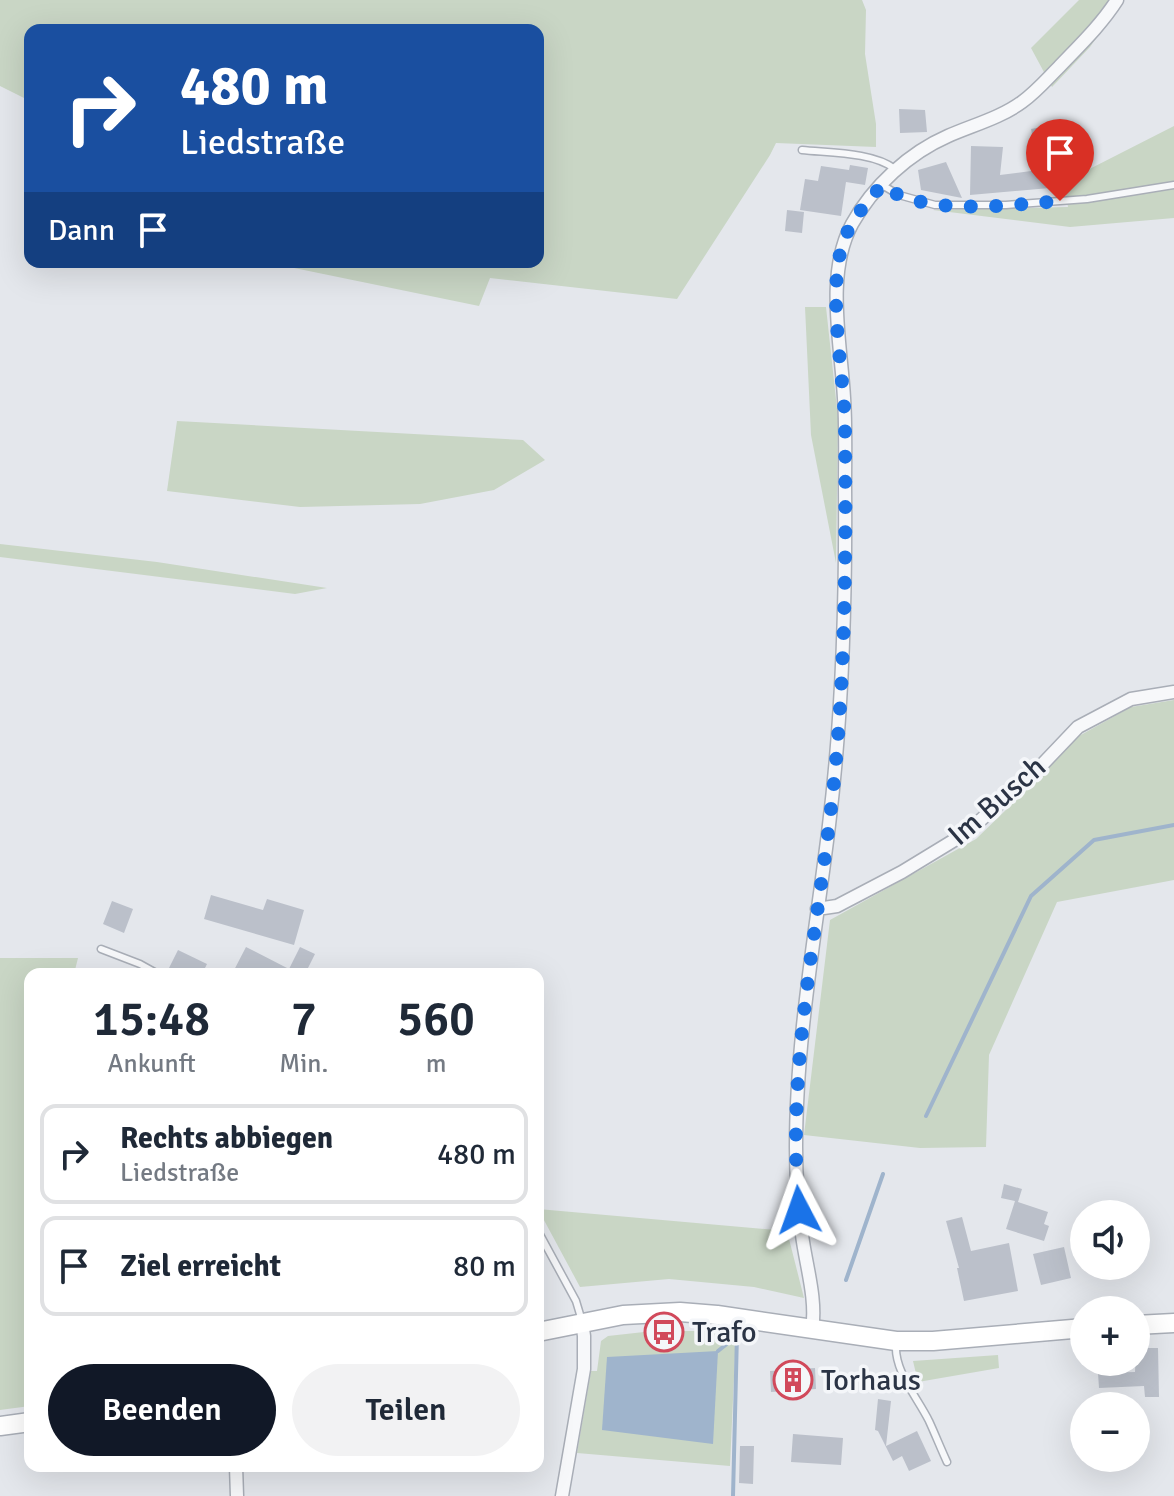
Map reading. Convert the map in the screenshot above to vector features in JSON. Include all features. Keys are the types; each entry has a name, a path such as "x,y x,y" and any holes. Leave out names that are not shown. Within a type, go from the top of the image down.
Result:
{"main road":[{"path":"544,1331 623,1315 680,1312 896,1341 933,1341 1070,1329"},
{"path":"1150,1324 1174,1323"},
{"path":"0,1426 24,1423"}],"street":[{"path":"812,1330 813,1306 801,1233 796,1148 802,1029 829,826 843,670 845,414 838,318 838,263 853,222 896,170 929,145 1021,103 1092,34 1117,0"},
{"name":"Im Busch","path":"817,909 837,906 902,872 966,833 1039,768 1078,727 1131,699 1174,692"},
{"path":"562,1496 584,1369 582,1322"},
{"path":"236,1472 237,1496"}],"lane":[{"path":"802,150 869,158 886,162 896,170"},
{"path":"882,185 899,195 935,205 1006,205 1087,199 1174,185"},
{"path":"101,949 147,968"},
{"path":"544,1242 576,1301 582,1322"},
{"path":"896,1341 895,1355 899,1366 947,1462"}],"green space":[{"path":"0,0 862,0 866,10 865,54 876,124 876,147 776,143 677,299 490,278 479,306 294,268 544,268 544,24 24,24 24,98 0,86"},
{"path":"1079,0 1123,0 1090,47 1052,87 1031,48"},
{"path":"1174,126 1174,218 1070,227 933,210 1068,207 1064,182"},
{"path":"805,307 826,307 838,418 836,563 811,435"},
{"path":"177,421 523,440 545,460 494,490 420,504 300,507 167,491"},
{"path":"0,544 157,562 327,588 295,594 0,557"},
{"path":"1174,700 1174,880 1057,902 989,1055 986,1147 920,1148 804,1135 830,920 976,839 1079,736 1131,707"},
{"path":"0,958 78,958 76,968 24,968 24,1407 0,1410"},
{"path":"544,1210 787,1231 804,1298 754,1287 669,1279 580,1287 544,1220"},
{"path":"671,1331 736,1332 730,1466 577,1453 591,1371 597,1371 601,1341 608,1336 644,1332 646,1340 672,1338"},
{"path":"998,1355 999,1368 918,1382 913,1361"}],"water":[{"path":"718,1351 713,1444 602,1430 607,1357"}],"building":[{"path":"899,109 925,110 927,132 900,133"},
{"path":"1052,125 1061,187 970,195 971,146 1003,147 1000,175 1039,170 1031,129"},
{"path":"946,162 962,198 921,190 918,170"},
{"path":"850,165 868,168 865,185 846,182 841,216 800,210 805,179 818,181 821,166 849,170"},
{"path":"787,210 804,212 802,233 785,231"},
{"path":"211,895 263,910 267,899 304,910 294,945 204,919"},
{"path":"112,901 133,909 124,933 103,924"},
{"path":"246,947 287,968 235,968"},
{"path":"300,947 315,954 308,968 290,968"},
{"path":"178,950 207,964 205,968 169,968"},
{"path":"1004,1184 1022,1189 1018,1202 1048,1212 1044,1224 1049,1226 1044,1241 1006,1229 1015,1201 1001,1198"},
{"path":"962,1217 971,1251 1009,1243 1018,1291 964,1301 946,1221"},
{"path":"1064,1247 1070,1278 1041,1285 1033,1254"},
{"path":"1150,1348 1158,1348 1159,1397 1150,1397 1144,1386 1099,1388 1098,1376 1150,1376"},
{"name":"Torhaus","path":"815,1368 816,1389 771,1392 770,1371"},
{"path":"878,1399 891,1401 886,1446 917,1431 931,1461 909,1471 902,1456 893,1461 875,1430"},
{"path":"793,1434 843,1438 841,1465 791,1462"},
{"path":"740,1446 754,1446 753,1484 739,1483"}],"waterway":[{"path":"926,1116 1031,896 1094,840 1174,825"},
{"path":"846,1280 883,1174"},
{"path":"733,1496 737,1334"},
{"path":"718,1351 728,1343"}],"place":[{"name":"Trafo","path":"664,1332"},
{"name":"Torhaus","path":"793,1380"}],"route":[{"path":"799,1210 796,1120 802,1029 837,757 843,670 846,563 838,263 853,222 882,185 899,195 935,205 1060,201"}]}
